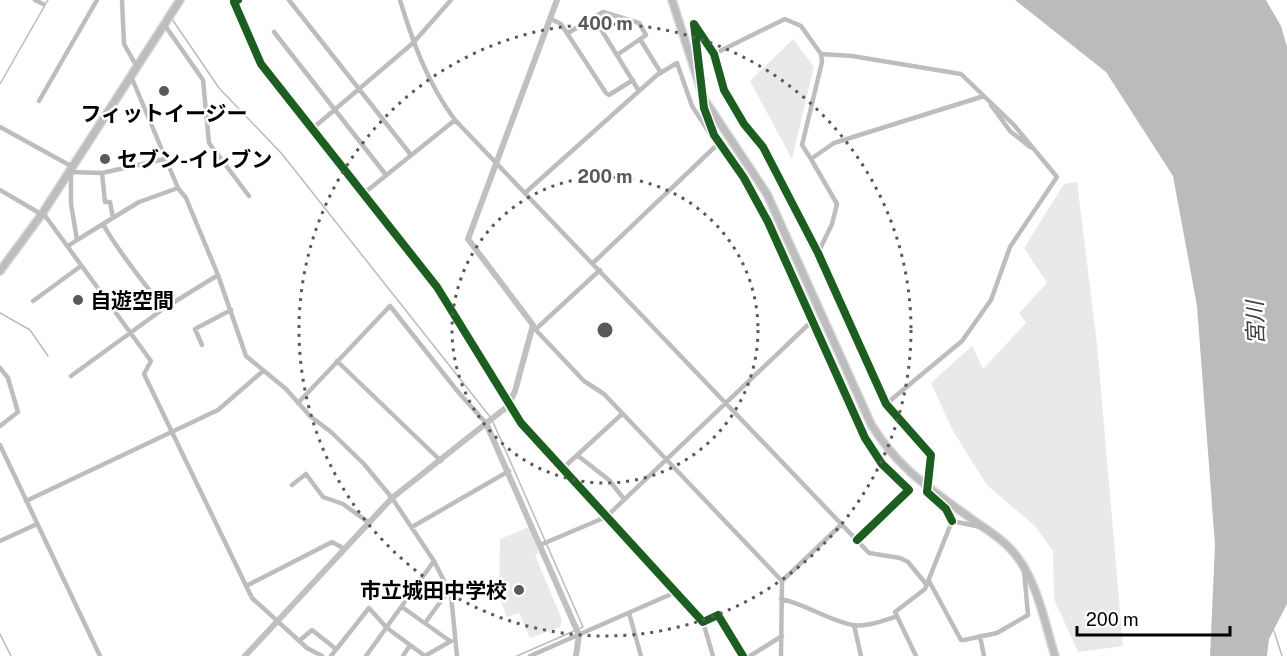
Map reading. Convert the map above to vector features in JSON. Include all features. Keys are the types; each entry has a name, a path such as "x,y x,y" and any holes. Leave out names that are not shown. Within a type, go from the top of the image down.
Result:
{"main road":[{"path":"0,271 42,214 180,0"},
{"path":"672,0 704,99 767,194 871,424 897,462 926,486 1005,542 1024,567 1055,656"}],"street":[{"path":"35,0 42,4"},
{"path":"39,101 97,0"},
{"path":"122,0 124,44 137,67"},
{"path":"238,0 234,2 261,64 437,287 484,362 508,406 562,469 704,622 713,656"},
{"path":"289,0 411,155"},
{"path":"400,0 413,43 434,88 455,120 857,540 875,555 900,558 908,562 928,583 961,640 997,633 1028,615 1024,567"},
{"path":"312,129 361,90 413,43 451,0"},
{"path":"557,0 468,239 535,328 584,381 604,394 782,581"},
{"path":"568,33 603,12 639,23 646,35 617,55"},
{"path":"594,18 639,91"},
{"path":"714,54 785,19 801,26 821,54 822,63 802,145 837,204 832,225 818,252"},
{"path":"551,20 561,24 568,33 606,93 609,95 633,80"},
{"path":"166,22 204,80 208,143 249,196"},
{"path":"718,143 704,108 694,24 714,54 724,90 744,124 763,147 818,252 886,404 931,455 927,492 946,509 952,521 928,583 897,608 895,617 916,656"},
{"path":"274,32 386,175"},
{"path":"640,39 661,73"},
{"path":"821,54 852,56 961,74 984,96 1010,131 1037,153 1057,177 1010,247 991,300 962,341 886,404"},
{"path":"526,192 639,91 677,63 692,106 744,178 768,222 811,322 873,452 909,490 857,540"},
{"path":"131,76 165,159 178,188 186,198 218,275 231,310 240,346 246,356 286,389 344,445 392,498 435,561 449,591 453,640 457,656"},
{"path":"811,159 834,142 984,96"},
{"path":"363,194 455,120"},
{"path":"0,127 71,169 102,173 165,159"},
{"path":"593,263 718,143"},
{"path":"71,169 71,204 77,240"},
{"path":"102,173 105,202 110,202 112,218"},
{"path":"68,246 139,202 178,188"},
{"path":"0,189 42,214 152,361 144,374 246,586 256,602 299,641 322,656"},
{"path":"103,224 117,250 138,272 163,309"},
{"path":"33,301 81,266"},
{"path":"245,656 279,622 343,548 392,498 508,406 514,392 526,344 535,328 600,270"},
{"path":"71,376 163,309 218,275"},
{"path":"298,403 390,306 488,422 578,632 576,656"},
{"path":"202,345 195,329 231,310"},
{"path":"542,544 606,517 811,322"},
{"path":"337,361 441,461"},
{"path":"0,368 8,378 18,412 0,426"},
{"path":"26,501 219,410 263,371"},
{"path":"562,469 622,414"},
{"path":"0,445 100,656"},
{"path":"577,455 609,480 624,499"},
{"path":"412,527 509,471"},
{"path":"291,484 306,474 323,496 343,504 368,522"},
{"path":"952,521 983,527"},
{"path":"0,541 37,524"},
{"path":"781,656 782,581 842,524"},
{"path":"246,586 332,543 343,548"},
{"path":"376,656 368,654 435,561"},
{"path":"424,623 449,591"},
{"path":"530,656 578,632 676,592"},
{"path":"781,599 799,602 854,625 867,625 895,617"},
{"path":"402,606 424,623 453,640"},
{"path":"331,656 369,608 387,628 425,656 453,640"},
{"path":"629,613 641,656"},
{"path":"704,622 718,615 743,656"},
{"path":"854,625 861,656"},
{"path":"299,641 312,630 336,649"},
{"path":"750,656 782,636"},
{"path":"980,636 984,656"},
{"path":"403,656 410,645"}],"shaded area":[{"path":"793,39 814,67 792,159 750,81"},
{"path":"1077,182 1097,344 1123,646 1078,652 1054,599 1053,551 1035,526 987,485 953,431 931,383 972,346 983,369 1026,323 1019,313 1047,283 1024,248 1064,184"},
{"path":"529,527 539,553 535,555 562,620 560,627 530,638 519,613 507,617 499,596 500,539"}],"water":[{"name":"宮川","path":"1015,0 1266,0 1281,26 1287,47 1287,604 1269,639 1267,656 1210,656 1215,545 1197,306 1173,176 1106,72"}],"waterway":[{"path":"0,84 48,0"},
{"path":"172,19 219,88 282,154 491,418"},
{"path":"0,313 30,330 48,356"},
{"path":"493,422 583,627 578,629"},
{"path":"517,656 574,631"},
{"path":"1274,631 1282,656"},
{"path":"0,634 11,656"}],"cycle path":[{"path":"238,0 234,2 261,64 437,287 521,423 703,622 718,615 743,656"},
{"path":"857,540 909,490 882,464 865,438 768,222 744,178 714,135 704,108 694,24 714,54 724,90 744,124 763,147 818,253 886,404 931,455 927,492 946,509 952,521"}],"place":[{"name":"フィットイージー","path":"164,91"},
{"name":"セブン-イレブン","path":"105,159"},
{"name":"自遊空間","path":"78,300"},
{"name":"市立城田中学校","path":"519,590"}]}
